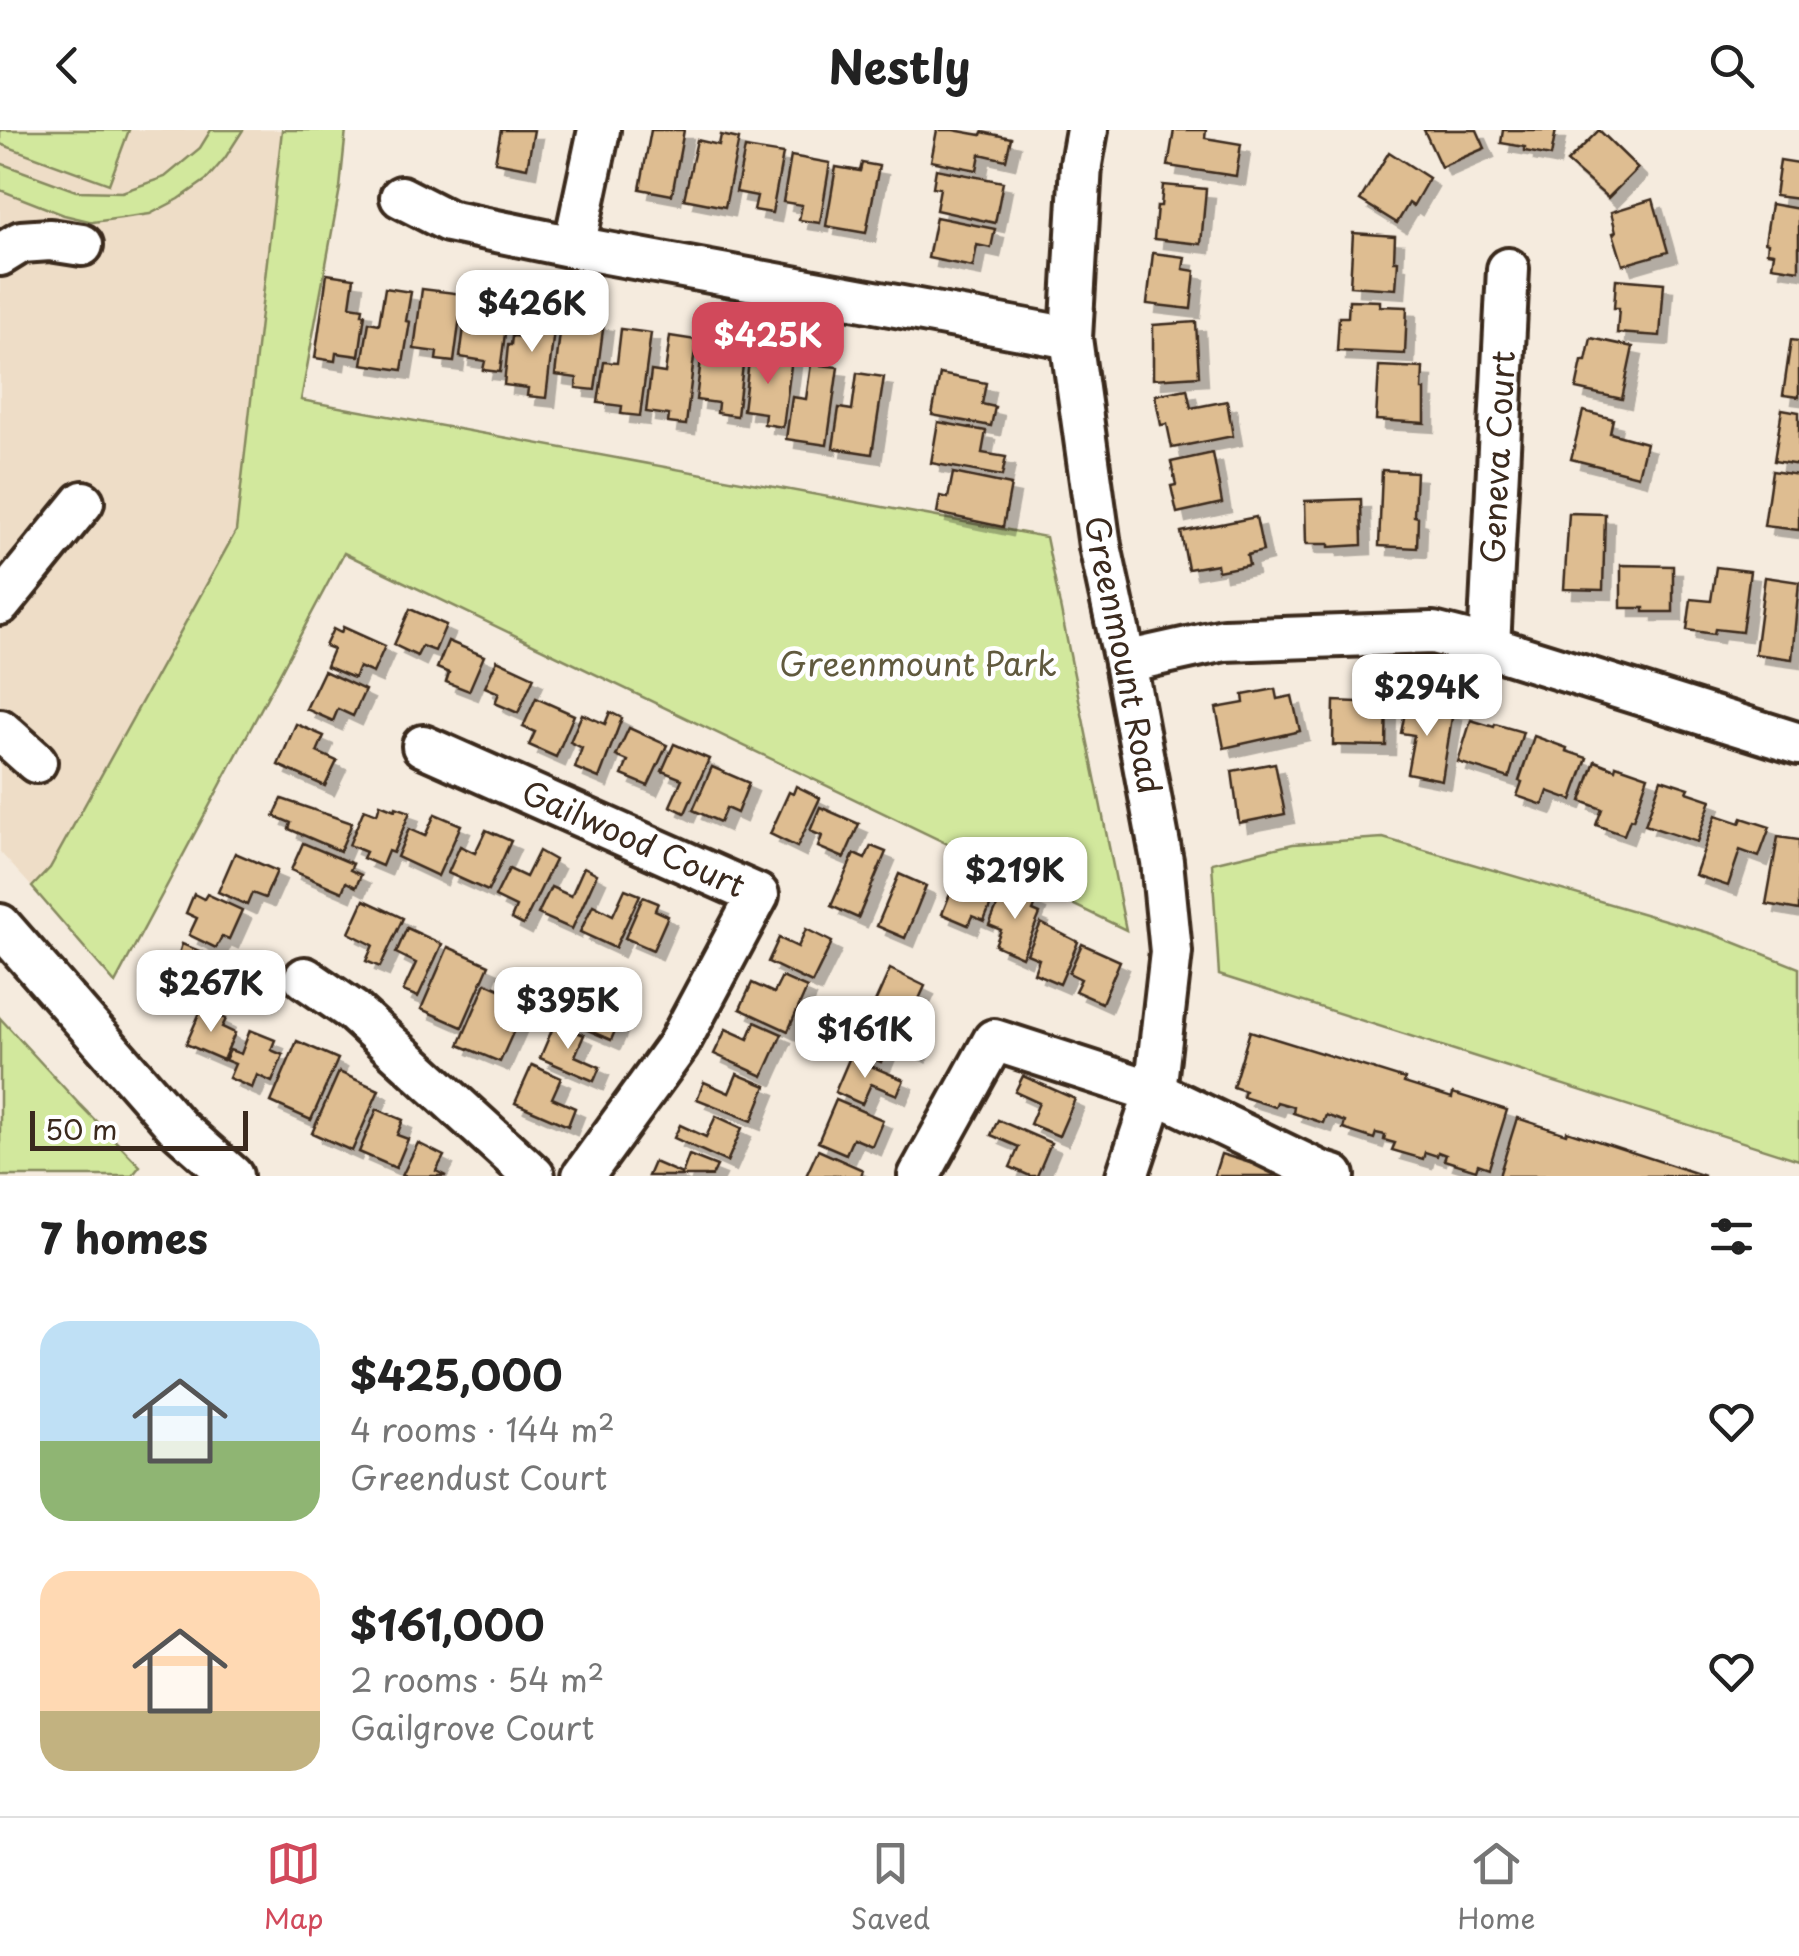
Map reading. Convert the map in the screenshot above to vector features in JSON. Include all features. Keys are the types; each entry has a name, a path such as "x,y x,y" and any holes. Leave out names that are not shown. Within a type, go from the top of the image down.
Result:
{"street":[{"path":"574,247 599,130"},
{"name":"Greenmount Road","path":"1088,130 1081,164 1071,338 1100,546 1162,861 1171,952 1155,1092 1127,1176"},
{"path":"402,197 448,221 1071,338"},
{"path":"0,255 21,242 50,240 82,245"},
{"name":"Geneva Court","path":"1489,647 1508,269"},
{"path":"0,604 83,502"},
{"path":"1125,662 1224,640 1433,633 1799,744"},
{"path":"0,730 36,762"},
{"name":"Gailwood Court","path":"423,746 758,895 678,1045 583,1176"},
{"path":"0,925 179,1129 232,1176"},
{"path":"306,978 353,1011 534,1176"},
{"path":"919,1176 994,1040 1155,1092 1325,1175"}],"shaded area":[{"path":"0,130 282,130 236,531 50,868 32,887 0,852"}],"green space":[{"path":"0,130 129,130 109,184 0,144"},
{"path":"211,130 243,130 206,180 150,214 93,222 0,190 0,163 76,191 122,192 165,177 200,148"},
{"name":"Greenmount Park","path":"282,130 346,130 340,188 301,400 1046,537 1126,930 344,553 115,983 32,887 50,868 236,531"},
{"path":"1383,838 1713,934 1799,968 1799,1160 1219,975 1212,863 1293,844"},
{"path":"0,1018 140,1166 132,1176 0,1176"}],"building":[{"path":"501,130 534,130 527,168 495,162"},
{"path":"651,130 684,130 672,195 640,189"},
{"path":"937,130 1011,138 1006,160 980,154 977,170 931,161"},
{"path":"1174,130 1206,130 1205,138 1241,144 1236,176 1168,166"},
{"path":"1424,130 1477,130 1485,148 1441,167"},
{"path":"1503,130 1556,130 1551,156 1501,143"},
{"path":"1599,130 1638,168 1608,198 1567,162"},
{"path":"721,135 739,139 725,207 684,199 697,140 719,145"},
{"path":"745,148 783,154 772,213 754,210 757,196 736,192"},
{"path":"1389,152 1429,178 1413,206 1409,203 1397,223 1360,200"},
{"path":"791,156 830,163 820,223 799,220 802,205 783,202"},
{"path":"1780,160 1799,163 1799,199 1775,196"},
{"path":"862,163 879,166 866,233 826,226 836,167 860,171"},
{"path":"936,169 1003,182 995,223 936,210 940,188 933,187"},
{"path":"1163,185 1206,189 1201,244 1154,239"},
{"path":"1653,199 1668,252 1623,265 1611,212"},
{"path":"1771,204 1799,209 1799,270 1772,266 1774,253 1767,252 1765,242"},
{"path":"936,217 995,229 991,248 977,245 973,267 928,258"},
{"path":"1353,233 1395,236 1396,289 1350,286"},
{"path":"1153,253 1185,257 1183,269 1195,271 1191,309 1147,304"},
{"path":"327,274 354,278 350,306 363,308 365,314 359,356 336,353 335,361 315,358"},
{"path":"1616,279 1664,283 1660,336 1617,333"},
{"path":"385,288 411,292 402,370 362,364 369,322 379,324"},
{"path":"422,289 463,294 454,362 436,360 437,352 414,349"},
{"path":"468,298 509,303 500,372 483,370 485,361 460,357"},
{"path":"1349,300 1407,307 1405,354 1337,351 1339,317 1348,317"},
{"path":"528,309 556,313 546,398 527,396 528,388 504,385 508,345 512,336 524,337"},
{"path":"562,316 604,322 595,390 576,388 577,378 555,375"},
{"path":"1196,322 1199,376 1153,379 1153,325"},
{"path":"621,329 651,333 640,416 621,414 622,406 598,403 604,362 617,363"},
{"path":"670,336 696,340 686,425 668,423 669,415 646,412 651,371 665,373"},
{"path":"1591,338 1633,347 1622,399 1576,389"},
{"path":"1791,340 1799,341 1799,397 1783,395"},
{"path":"703,343 745,348 737,416 717,413 718,403 696,400"},
{"path":"750,353 792,358 783,427 764,424 765,413 743,410"},
{"path":"811,364 838,367 827,445 786,439 792,397 806,399"},
{"path":"1379,366 1423,368 1425,423 1376,420"},
{"path":"857,373 884,377 872,454 833,448 839,408 852,410"},
{"path":"940,374 986,383 982,404 995,407 991,426 932,415"},
{"path":"1187,389 1191,408 1227,401 1233,436 1172,448 1167,424 1161,425 1155,395"},
{"path":"1782,409 1799,412 1799,465 1774,461"},
{"path":"1583,411 1613,419 1610,433 1646,443 1638,476 1571,459"},
{"path":"938,422 986,431 982,453 1006,457 1002,476 931,463"},
{"path":"1213,453 1222,503 1177,513 1171,462"},
{"path":"1382,470 1416,472 1417,548 1379,546"},
{"path":"1772,471 1799,475 1799,530 1764,526"},
{"path":"953,473 1011,485 1003,527 937,513 940,496 948,498"},
{"path":"1361,499 1362,545 1306,544 1305,501"},
{"path":"1569,513 1605,514 1603,590 1564,589"},
{"path":"1256,517 1263,551 1247,555 1249,565 1218,571 1217,564 1188,569 1181,532"},
{"path":"1621,565 1673,566 1673,612 1621,608"},
{"path":"1716,567 1750,571 1742,632 1715,629 1714,634 1687,630 1691,599 1711,601"},
{"path":"1765,577 1799,582 1792,659 1755,654"},
{"path":"410,609 446,625 435,651 422,646 417,656 394,645"},
{"path":"343,627 385,646 373,673 359,667 354,678 326,666 333,649 325,646 333,629 341,633"},
{"path":"448,641 484,656 469,691 446,682 449,673 437,668"},
{"path":"497,660 534,677 518,713 495,703 499,693 485,687"},
{"path":"324,671 365,690 353,716 338,709 333,721 306,709"},
{"path":"1275,689 1277,699 1292,696 1300,731 1224,748 1216,708 1244,703 1243,695"},
{"path":"536,698 574,715 556,757 529,745 535,732 523,727"},
{"path":"1359,698 1387,699 1386,746 1333,745 1334,701 1358,702"},
{"path":"1407,702 1453,711 1442,780 1407,773 1414,735 1401,733"},
{"path":"610,712 622,718 599,778 575,768 582,748 570,742 582,714 605,724"},
{"path":"1471,720 1523,732 1509,778 1458,762"},
{"path":"296,724 324,736 317,752 337,761 325,786 278,765"},
{"path":"629,728 667,745 648,786 622,775 628,761 616,756"},
{"path":"1534,736 1587,758 1572,800 1548,791 1543,805 1517,796"},
{"path":"674,744 709,759 685,813 670,806 682,779 662,771"},
{"path":"1595,761 1648,776 1624,835 1596,825 1602,809 1581,801"},
{"path":"1275,763 1285,814 1239,823 1232,771"},
{"path":"712,767 749,783 737,813 726,808 720,822 693,810"},
{"path":"1661,779 1711,800 1697,842 1645,825"},
{"path":"796,786 820,798 797,847 770,834 789,792 793,794"},
{"path":"282,799 352,823 340,851 289,829 291,823 274,816"},
{"path":"380,804 410,812 393,853 388,851 382,866 363,858 366,852 349,845 364,809 377,814"},
{"path":"820,807 859,824 844,858 818,847 822,836 810,831"},
{"path":"435,814 461,825 438,876 397,857 409,829 425,836"},
{"path":"1716,815 1770,827 1759,857 1740,850 1728,886 1695,875"},
{"path":"486,830 511,841 488,891 448,873 460,846 475,853"},
{"path":"1778,837 1799,840 1799,910 1766,904"},
{"path":"303,843 353,864 350,870 361,875 356,887 346,882 342,892 291,870"},
{"path":"871,846 886,852 858,918 831,906 854,854 865,859"},
{"path":"539,851 555,860 523,925 511,919 516,907 495,897 509,869 526,877"},
{"path":"235,853 277,871 265,898 252,893 247,905 218,892"},
{"path":"584,867 597,874 572,929 538,914 551,887 571,896"},
{"path":"899,874 926,886 905,938 877,926"},
{"path":"956,879 995,894 984,921 972,916 968,925 942,914"},
{"path":"1005,888 1037,901 1033,911 1040,914 1022,957 995,945 1001,930 989,925"},
{"path":"625,889 640,895 615,948 580,932 593,905 613,915"},
{"path":"194,894 204,899 207,894 242,910 229,939 222,936 216,948 189,935 197,918 186,913"},
{"path":"643,897 658,903 655,910 668,916 653,950 625,938"},
{"path":"364,900 403,918 380,967 366,961 373,945 349,933"},
{"path":"1041,923 1078,942 1060,984 1034,973 1039,959 1027,954"},
{"path":"407,928 442,944 418,997 403,991 416,963 396,953"},
{"path":"806,929 832,942 812,983 768,962 779,938 798,947"},
{"path":"182,944 209,955 205,968 215,972 205,998 163,982"},
{"path":"1082,944 1120,961 1102,1003 1075,991 1081,979 1069,973"},
{"path":"448,947 489,965 462,1027 421,1009"},
{"path":"890,969 925,986 913,1012 905,1008 899,1021 872,1009"},
{"path":"566,972 629,999 611,1040 548,1013"},
{"path":"782,977 807,988 788,1031 740,1009 752,983 774,993"},
{"path":"486,983 527,1001 500,1062 459,1045"},
{"path":"202,1008 226,1019 222,1027 235,1033 223,1060 186,1044"},
{"path":"868,1015 923,1039 917,1053 890,1041 881,1062 853,1050"},
{"path":"755,1022 782,1034 763,1076 714,1054 726,1029 748,1039"},
{"path":"555,1023 584,1035 575,1056 600,1067 594,1081 540,1058"},
{"path":"250,1030 275,1040 271,1050 283,1055 272,1082 257,1075 252,1088 229,1078 235,1064 225,1060 230,1050 241,1054"},
{"path":"1250,1031 1405,1079 1404,1083 1452,1098 1453,1093 1507,1110 1489,1168 1478,1164 1476,1170 1444,1160 1446,1155 1438,1152 1437,1156 1425,1152 1423,1159 1392,1150 1395,1143 1384,1140 1385,1135 1376,1133 1374,1139 1343,1129 1345,1122 1326,1115 1323,1123 1293,1113 1294,1107 1277,1102 1275,1107 1243,1097 1245,1091 1233,1087"},
{"path":"297,1041 338,1059 311,1120 271,1102"},
{"path":"850,1057 904,1080 897,1095 871,1084 862,1104 835,1092"},
{"path":"532,1065 561,1078 552,1098 575,1108 568,1126 515,1103"},
{"path":"339,1072 379,1090 352,1151 312,1133"},
{"path":"737,1074 766,1086 752,1121 697,1099 704,1082 729,1093"},
{"path":"1023,1076 1075,1099 1059,1136 1030,1124 1039,1103 1015,1092"},
{"path":"836,1100 883,1120 872,1146 853,1138 846,1154 818,1142"},
{"path":"377,1109 403,1120 397,1135 408,1139 396,1168 359,1152"},
{"path":"716,1116 742,1128 727,1162 674,1138 680,1125 706,1137"},
{"path":"1517,1118 1566,1134 1567,1131 1705,1176 1499,1176"},
{"path":"998,1120 1051,1143 1037,1176 1010,1167 1019,1147 991,1135"},
{"path":"418,1143 444,1156 436,1171 446,1176 402,1176"},
{"path":"818,1150 863,1170 861,1176 806,1176"},
{"path":"1221,1154 1276,1171 1274,1176 1214,1176"},
{"path":"689,1155 717,1166 712,1176 648,1176 654,1162 682,1174"}]}
